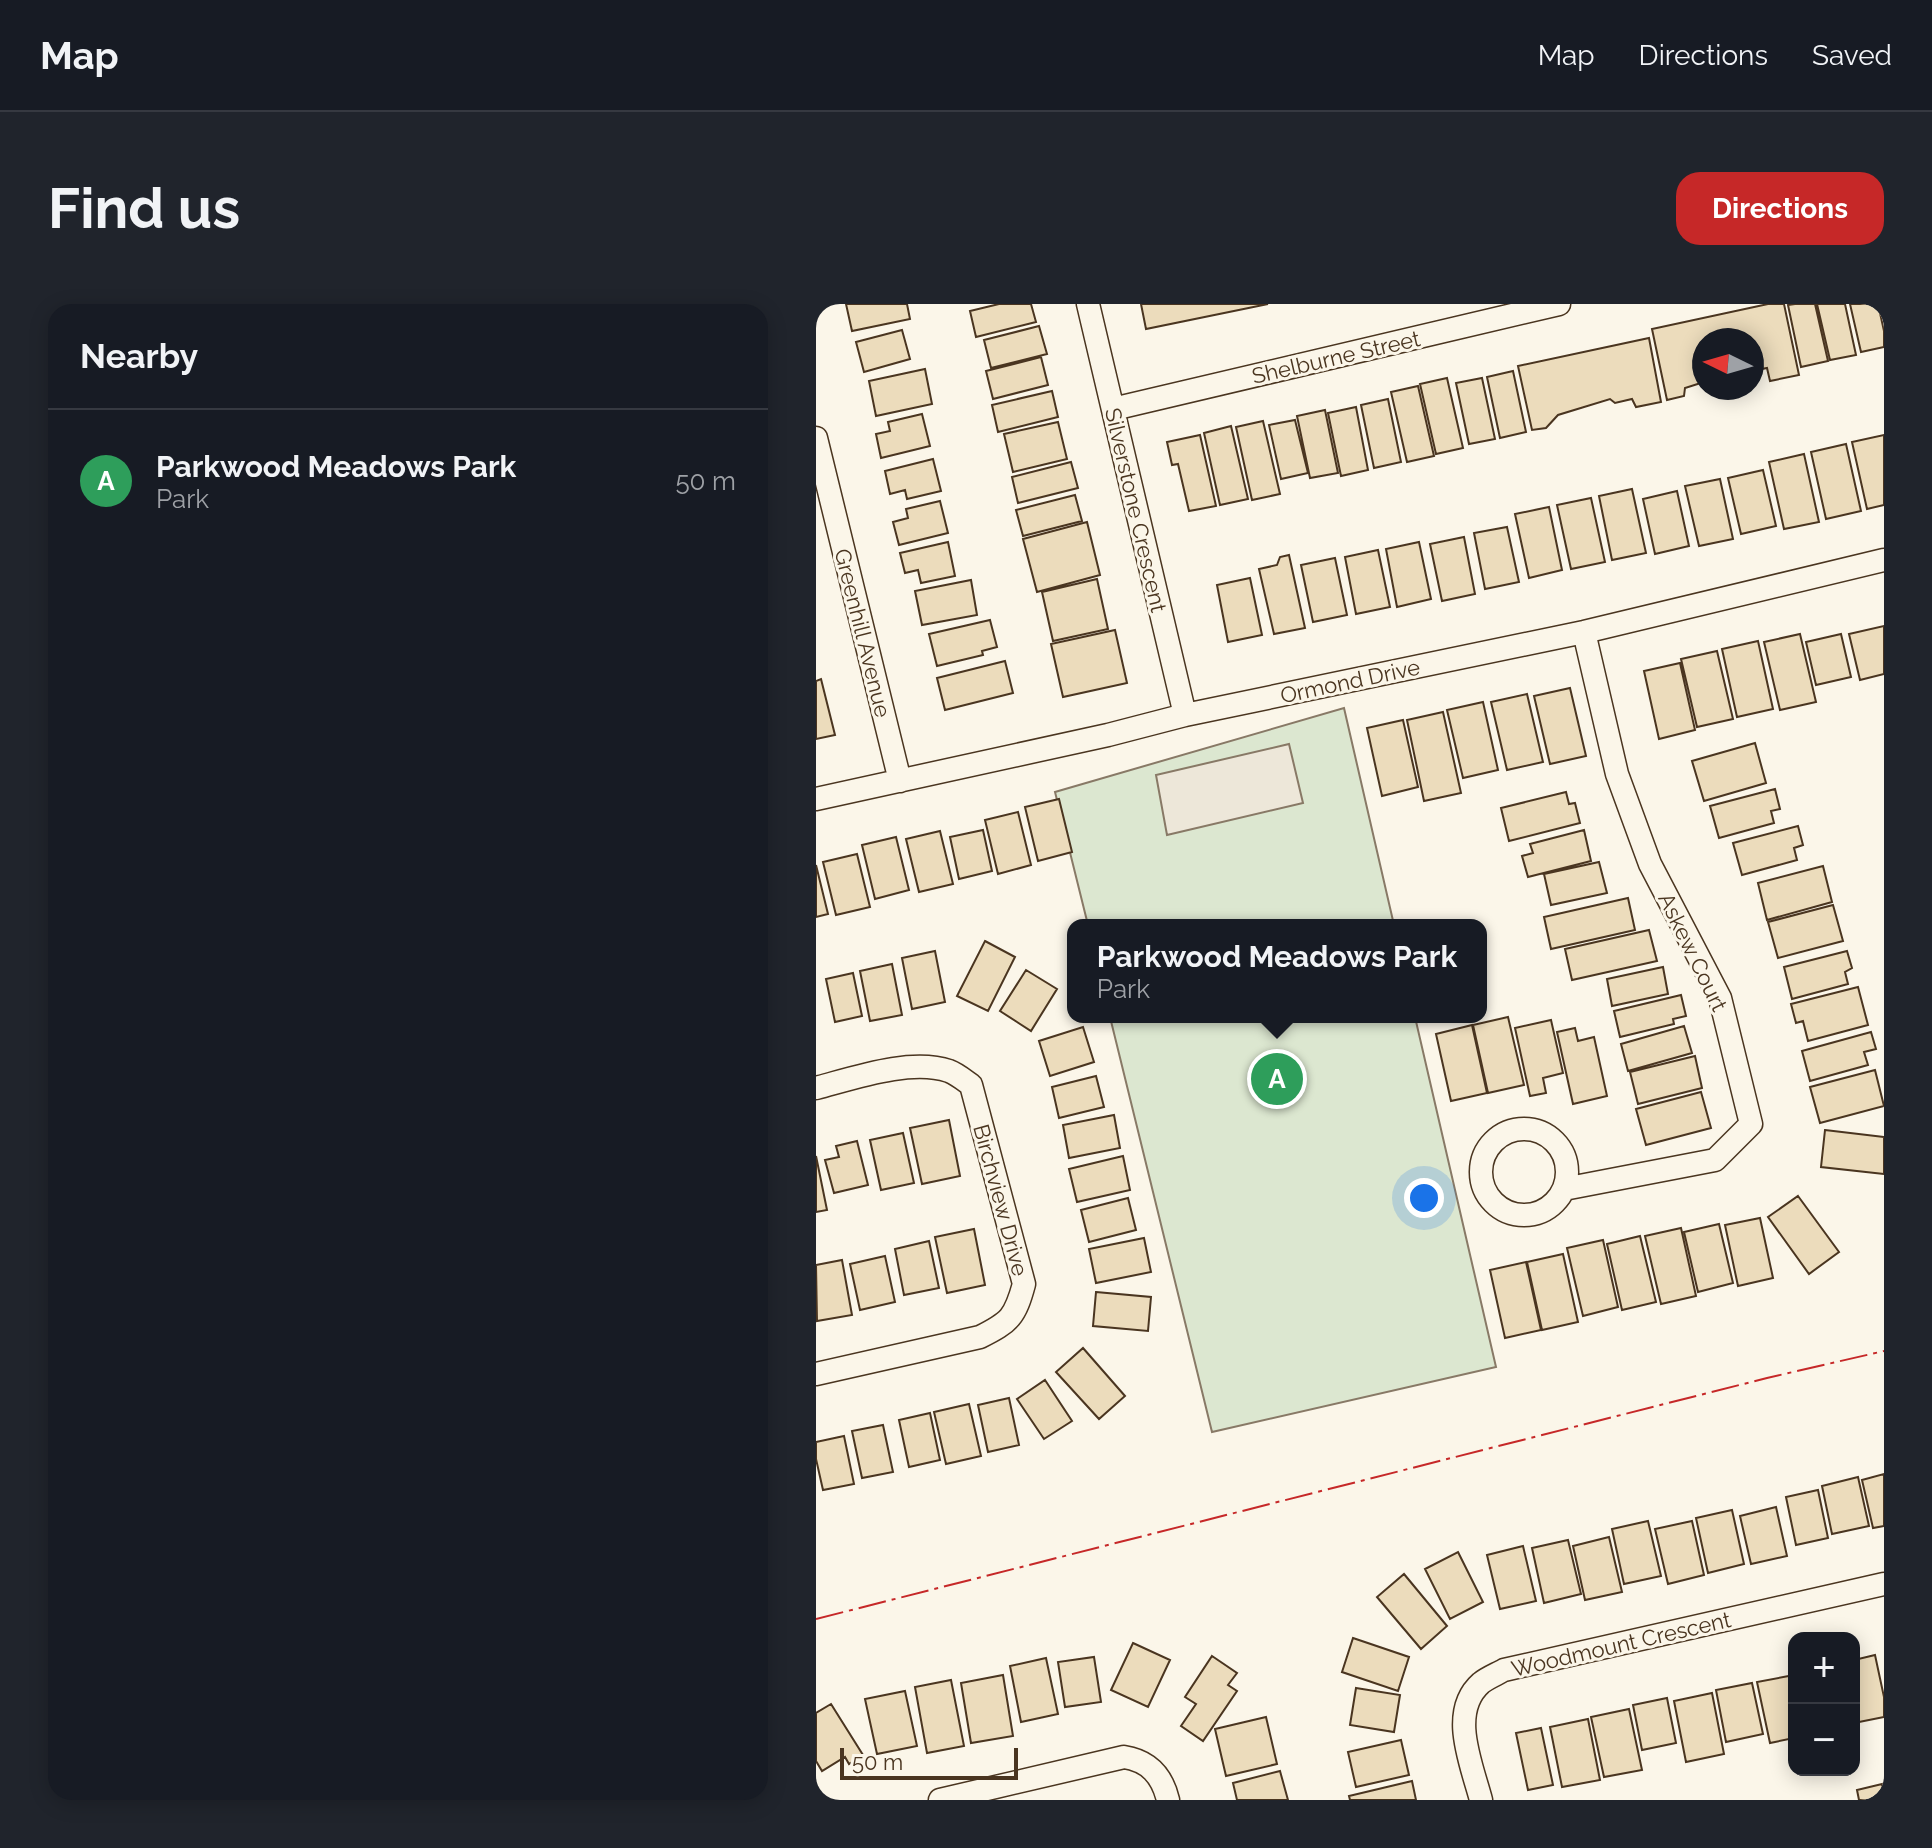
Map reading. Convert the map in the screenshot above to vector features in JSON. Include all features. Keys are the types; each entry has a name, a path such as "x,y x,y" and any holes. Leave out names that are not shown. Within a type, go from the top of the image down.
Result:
{"street":[{"name":"Silverstone Crescent","path":"1088,304 1185,715"},
{"name":"Shelburne Street","path":"1113,409 1559,304"},
{"name":"Greenhill Avenue","path":"816,438 822,491 900,781"},
{"name":"Ormond Drive","path":"816,799 1185,715 1584,632 1884,560"},
{"name":"Askew Court","path":"1564,1189 1715,1160 1751,1124 1720,998 1650,864 1617,774 1584,632"},
{"name":"Birchview Drive","path":"816,1088 881,1071 933,1067 952,1072 971,1085 1024,1284 1018,1306 1005,1325 980,1337 816,1374"},
{"name":"Woodmount Crescent","path":"1481,1800 1465,1739 1463,1718 1469,1699 1481,1684 1504,1670 1884,1584"},
{"path":"940,1800 1124,1757 1141,1760 1154,1770 1168,1800"}],"green space":[{"path":"1344,708 1393,919 1087,919 1055,792"},
{"path":"1111,1023 1416,1023 1496,1367 1212,1432"}],"shaded area":[{"path":"1289,744 1303,803 1167,835 1156,775"}],"building":[{"path":"846,304 907,304 910,319 852,331"},
{"path":"999,304 1031,304 1036,322 976,337 970,311"},
{"path":"1141,304 1268,304 1146,329"},
{"path":"1768,304 1784,304 1799,375 1770,381 1767,368 1764,369 1764,328 1692,328 1692,386 1685,388 1684,396 1667,400 1652,329"},
{"path":"1815,304 1828,361 1801,367 1788,305"},
{"path":"1817,304 1845,304 1856,355 1830,360"},
{"path":"1850,304 1878,304 1884,347 1861,352"},
{"path":"1039,326 1047,354 991,368 984,340"},
{"path":"902,330 910,359 864,372 856,342"},
{"path":"1649,338 1661,402 1636,407 1632,399 1615,403 1610,399 1558,415 1546,428 1532,430 1518,366"},
{"path":"1041,357 1048,385 993,399 986,371"},
{"path":"925,369 932,404 876,416 869,381"},
{"path":"1513,371 1526,432 1500,438 1487,377"},
{"path":"1447,378 1463,448 1436,454 1420,384"},
{"path":"1482,378 1495,439 1469,444 1456,383"},
{"path":"1418,386 1434,456 1407,462 1391,392"},
{"path":"1052,391 1058,417 998,432 992,405"},
{"path":"1388,399 1401,462 1374,468 1361,405"},
{"path":"1356,407 1368,470 1341,476 1328,413"},
{"path":"1325,410 1338,473 1310,478 1297,416"},
{"path":"922,414 930,446 881,458 876,434 890,431 888,422"},
{"path":"1295,420 1308,473 1281,479 1269,425"},
{"path":"1263,421 1280,494 1252,500 1236,427"},
{"path":"1058,422 1067,459 1013,472 1004,434"},
{"path":"1231,426 1248,499 1220,505 1204,433"},
{"path":"1200,435 1216,506 1189,511 1178,464 1172,465 1167,442"},
{"path":"1884,435 1884,505 1867,509 1852,442"},
{"path":"1846,444 1861,511 1826,519 1811,452"},
{"path":"1804,454 1819,522 1784,529 1769,462"},
{"path":"933,459 941,491 907,499 905,490 890,494 885,471"},
{"path":"1071,462 1078,488 1018,503 1012,477"},
{"path":"1763,470 1776,526 1741,534 1728,478"},
{"path":"1720,479 1733,539 1699,546 1685,486"},
{"path":"1632,489 1646,553 1612,560 1599,496"},
{"path":"1677,491 1689,546 1655,554 1643,499"},
{"path":"1075,495 1082,521 1023,536 1016,510"},
{"path":"1591,498 1605,562 1571,569 1557,505"},
{"path":"940,501 948,533 899,545 893,522 908,518 906,509"},
{"path":"1549,507 1562,570 1529,578 1515,514"},
{"path":"1087,522 1100,575 1037,592 1023,539"},
{"path":"1507,527 1519,582 1485,589 1474,533"},
{"path":"1464,537 1475,594 1442,601 1430,544"},
{"path":"948,542 955,576 921,583 918,570 905,573 900,553"},
{"path":"1419,542 1431,599 1397,607 1386,549"},
{"path":"1378,550 1390,607 1356,614 1345,557"},
{"path":"1289,555 1305,628 1274,634 1259,569 1277,565 1280,557"},
{"path":"1335,558 1347,615 1313,622 1301,565"},
{"path":"1250,578 1262,635 1228,642 1217,585"},
{"path":"1097,579 1108,629 1053,641 1042,592"},
{"path":"971,580 977,615 922,625 915,591"},
{"path":"990,620 997,647 982,651 983,655 937,666 929,634"},
{"path":"1884,626 1884,674 1860,680 1849,634"},
{"path":"1115,630 1127,683 1063,697 1051,644"},
{"path":"1800,634 1816,702 1780,710 1764,642"},
{"path":"1841,634 1851,677 1816,685 1806,642"},
{"path":"1758,641 1773,709 1737,717 1722,649"},
{"path":"1717,651 1733,719 1697,727 1681,659"},
{"path":"1005,661 1013,693 945,710 937,678"},
{"path":"1680,663 1695,730 1659,739 1644,671"},
{"path":"821,679 835,735 816,739 816,681"},
{"path":"1570,688 1586,756 1550,764 1534,696"},
{"path":"1527,694 1543,762 1507,770 1491,702"},
{"path":"1483,702 1498,770 1463,778 1447,710"},
{"path":"1443,712 1461,793 1424,801 1407,720"},
{"path":"1403,720 1418,787 1382,796 1367,728"},
{"path":"1755,743 1766,783 1704,801 1692,761"},
{"path":"1775,789 1780,809 1771,811 1774,823 1719,838 1710,806"},
{"path":"1566,792 1569,804 1575,803 1580,823 1509,841 1501,808"},
{"path":"1059,799 1072,852 1038,861 1025,807"},
{"path":"1018,812 1031,865 998,874 985,820"},
{"path":"1798,826 1803,845 1794,848 1797,860 1742,875 1733,843"},
{"path":"983,830 992,871 959,879 950,837"},
{"path":"1584,830 1591,861 1528,877 1522,856 1533,853 1530,844"},
{"path":"940,831 953,884 919,892 906,839"},
{"path":"896,837 909,890 875,899 862,845"},
{"path":"857,854 870,907 836,915 823,862"},
{"path":"1599,862 1607,893 1551,905 1544,874"},
{"path":"816,865 828,914 816,917"},
{"path":"1823,866 1832,902 1767,920 1758,883"},
{"path":"1628,898 1635,930 1551,949 1544,917"},
{"path":"1833,905 1843,941 1778,958 1768,922"},
{"path":"1649,930 1657,961 1572,980 1565,949"},
{"path":"985,941 1015,957 988,1011 957,996"},
{"path":"935,951 945,1002 912,1009 902,958"},
{"path":"1847,951 1852,968 1845,972 1848,984 1792,999 1784,967"},
{"path":"892,964 902,1015 870,1021 860,971"},
{"path":"1663,967 1668,994 1612,1006 1607,979"},
{"path":"1026,970 1057,989 1031,1031 1000,1011"},
{"path":"853,973 862,1016 835,1022 826,979"},
{"path":"1858,987 1868,1025 1808,1041 1803,1021 1796,1023 1791,1004"},
{"path":"1681,995 1686,1016 1673,1019 1674,1024 1620,1037 1614,1011"},
{"path":"1508,1017 1524,1085 1488,1093 1473,1025"},
{"path":"1551,1020 1563,1073 1543,1078 1546,1093 1530,1096 1515,1028"},
{"path":"1472,1025 1487,1093 1451,1101 1436,1034"},
{"path":"1684,1026 1692,1053 1628,1071 1621,1044"},
{"path":"1083,1027 1094,1062 1050,1076 1039,1041"},
{"path":"1575,1028 1578,1041 1594,1037 1607,1096 1573,1104 1557,1032"},
{"path":"1871,1032 1876,1049 1864,1052 1868,1065 1810,1081 1802,1051"},
{"path":"1695,1056 1702,1088 1638,1104 1630,1072"},
{"path":"1875,1070 1884,1106 1820,1123 1810,1087"},
{"path":"1096,1076 1104,1107 1059,1118 1052,1087"},
{"path":"1701,1092 1711,1128 1646,1145 1636,1109"},
{"path":"1114,1115 1120,1148 1069,1158 1063,1125"},
{"path":"949,1120 960,1176 922,1184 910,1128"},
{"path":"1825,1130 1884,1137 1884,1174 1821,1167"},
{"path":"903,1133 914,1183 881,1190 870,1140"},
{"path":"857,1141 868,1185 834,1193 825,1160 839,1157 836,1146"},
{"path":"816,1156 827,1210 816,1212"},
{"path":"1123,1156 1130,1190 1077,1202 1069,1169"},
{"path":"1798,1196 1839,1252 1809,1274 1768,1217"},
{"path":"1128,1198 1136,1230 1089,1242 1081,1210"},
{"path":"1760,1218 1773,1278 1738,1286 1725,1225"},
{"path":"1719,1224 1733,1283 1698,1292 1684,1232"},
{"path":"1681,1228 1696,1296 1661,1304 1645,1236"},
{"path":"974,1229 985,1285 947,1293 935,1237"},
{"path":"1640,1236 1656,1302 1622,1310 1607,1244"},
{"path":"1144,1238 1151,1272 1096,1283 1089,1249"},
{"path":"1603,1240 1618,1307 1583,1316 1567,1248"},
{"path":"929,1241 939,1288 904,1295 895,1249"},
{"path":"1563,1254 1578,1322 1542,1330 1527,1262"},
{"path":"885,1256 895,1302 860,1310 850,1264"},
{"path":"842,1260 852,1315 817,1321 816,1265"},
{"path":"1526,1262 1541,1330 1505,1338 1490,1270"},
{"path":"1096,1292 1151,1297 1148,1331 1093,1326"},
{"path":"1083,1348 1125,1396 1099,1419 1056,1372"},
{"path":"1045,1380 1072,1421 1044,1439 1017,1399"},
{"path":"1009,1398 1019,1445 988,1452 978,1405"},
{"path":"969,1404 981,1456 946,1464 934,1412"},
{"path":"930,1413 940,1460 909,1467 899,1420"},
{"path":"883,1425 893,1472 862,1478 852,1431"},
{"path":"844,1436 854,1484 823,1490 816,1459 816,1442"},
{"path":"1884,1474 1884,1526 1873,1528 1862,1480"},
{"path":"1858,1477 1869,1526 1832,1534 1822,1486"},
{"path":"1818,1490 1828,1538 1796,1545 1786,1497"},
{"path":"1776,1507 1787,1556 1751,1564 1740,1516"},
{"path":"1732,1510 1744,1564 1708,1573 1696,1518"},
{"path":"1648,1521 1661,1576 1624,1584 1612,1529"},
{"path":"1692,1521 1704,1575 1668,1584 1655,1529"},
{"path":"1609,1537 1622,1592 1585,1600 1573,1546"},
{"path":"1568,1540 1581,1594 1544,1603 1532,1548"},
{"path":"1523,1546 1536,1601 1500,1609 1487,1555"},
{"path":"1458,1552 1483,1602 1450,1619 1425,1569"},
{"path":"1404,1574 1447,1626 1421,1649 1377,1597"},
{"path":"1353,1638 1409,1657 1398,1691 1342,1672"},
{"path":"1133,1643 1170,1660 1148,1707 1111,1690"},
{"path":"1875,1655 1884,1697 1884,1717 1860,1722 1860,1704 1860,1659"},
{"path":"1212,1656 1237,1673 1228,1685 1237,1691 1203,1741 1181,1726 1196,1704 1185,1697"},
{"path":"1094,1657 1101,1702 1065,1707 1058,1662"},
{"path":"1046,1658 1058,1714 1021,1722 1010,1666"},
{"path":"1003,1675 1013,1736 971,1743 961,1683"},
{"path":"1788,1676 1788,1739 1770,1743 1757,1682"},
{"path":"951,1680 964,1746 927,1753 915,1687"},
{"path":"1752,1683 1763,1734 1726,1742 1716,1690"},
{"path":"1356,1688 1400,1695 1394,1732 1350,1725"},
{"path":"905,1691 917,1746 877,1754 865,1699"},
{"path":"1712,1693 1724,1754 1686,1762 1674,1701"},
{"path":"1667,1698 1676,1743 1642,1750 1633,1705"},
{"path":"831,1704 863,1755 849,1764 845,1757 822,1771 816,1761 816,1713"},
{"path":"1629,1709 1642,1770 1604,1777 1591,1717"},
{"path":"1266,1717 1277,1764 1226,1776 1215,1729"},
{"path":"1588,1719 1600,1780 1562,1787 1550,1727"},
{"path":"1541,1728 1553,1785 1528,1790 1516,1733"},
{"path":"1401,1740 1409,1775 1356,1787 1348,1752"},
{"path":"1280,1771 1288,1800 1237,1800 1233,1783"},
{"path":"1412,1781 1416,1800 1350,1800 1349,1796"},
{"path":"1882,1784 1884,1800 1859,1800 1857,1790"}],"power":[{"path":"816,1619 1884,1351"}],"place":[{"name":"Parkwood Meadows Park","path":"1277,1079"}]}
